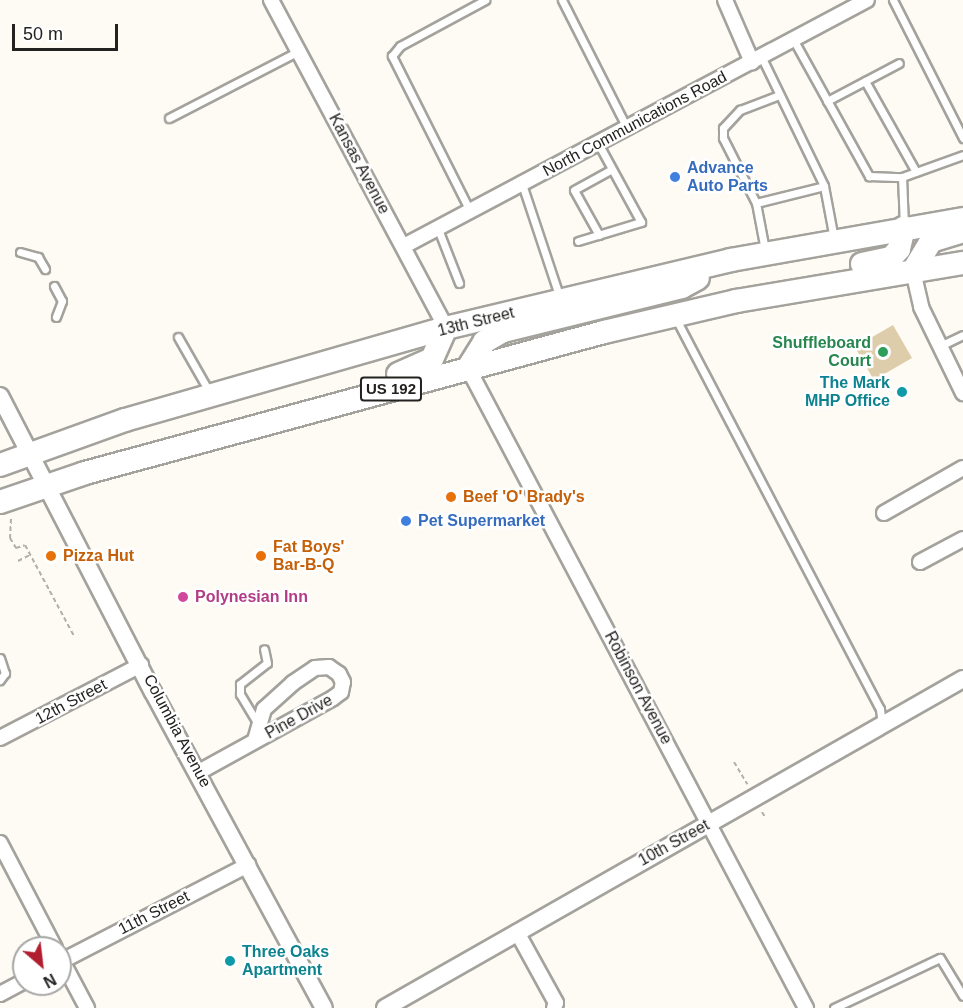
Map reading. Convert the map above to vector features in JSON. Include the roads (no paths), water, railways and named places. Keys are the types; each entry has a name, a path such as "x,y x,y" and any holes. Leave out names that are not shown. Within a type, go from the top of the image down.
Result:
{"highway":[{"name":"13th Street","path":"0,465 211,395 446,328 730,260 834,239 963,219"},
{"path":"738,301 757,283 891,258 899,249 904,228"},
{"path":"913,271 931,241 963,231"},
{"path":"468,368 492,335 682,287 730,260"},
{"name":"US 192","path":"6,509 47,484 468,368 738,301 963,262"},
{"path":"319,409 322,394 421,367 439,349 446,328"}],"street":[{"name":"Kansas Avenue","path":"272,0 446,328"},
{"path":"725,0 756,59"},
{"name":"North Communications Road","path":"404,246 867,0"},
{"path":"913,271 921,307 963,393"},
{"name":"Robinson Avenue","path":"468,368 806,1008"},
{"name":"Columbia Avenue","path":"0,396 324,1008"},
{"path":"884,513 963,468"},
{"path":"920,562 963,539"},
{"name":"12th Street","path":"0,738 141,665"},
{"name":"Pine Drive","path":"199,772 333,698 341,692 343,682 339,674 329,667 315,668 264,709 255,741"},
{"name":"10th Street","path":"385,1008 963,679"},
{"path":"0,843 48,936"},
{"name":"11th Street","path":"72,951 248,865"},
{"path":"517,932 556,1003 554,1008"},
{"path":"72,981 87,1008"}],"lane":[{"path":"470,212 392,56 400,46 485,0"},
{"path":"562,0 627,128"},
{"path":"893,0 963,138"},
{"path":"793,39 869,176 902,177 963,155"},
{"path":"169,118 299,51"},
{"path":"756,59 779,94 824,186 834,239"},
{"path":"827,101 899,63"},
{"path":"865,81 916,172"},
{"path":"766,253 756,203 723,138 723,128 740,110 779,94"},
{"path":"578,241 641,222 598,143"},
{"path":"599,235 574,190 612,169"},
{"path":"902,177 904,228"},
{"path":"522,184 560,300"},
{"path":"756,203 824,186"},
{"path":"438,229 459,282"},
{"path":"21,252 38,256 45,269"},
{"path":"54,286 62,301 56,317"},
{"path":"674,316 880,709 882,725"},
{"path":"940,346 963,334"},
{"path":"178,337 211,395"},
{"path":"258,724 240,694 240,684 267,663 264,650"},
{"path":"0,658 5,673 0,680"},
{"path":"834,1008 939,958 963,996"}],"place":[{"name":"Advance Auto Parts","path":"675,177"},
{"name":"Shuffleboard Court","path":"883,352"},
{"name":"The Mark MHP Office","path":"902,392"},
{"name":"Beef 'O' Brady's","path":"451,497"},
{"name":"Pet Supermarket","path":"406,521"},
{"name":"Pizza Hut","path":"51,556"},
{"name":"Fat Boys' Bar-B-Q","path":"261,556"},
{"name":"Polynesian Inn","path":"183,597"},
{"name":"Three Oaks Apartment","path":"230,961"}]}
